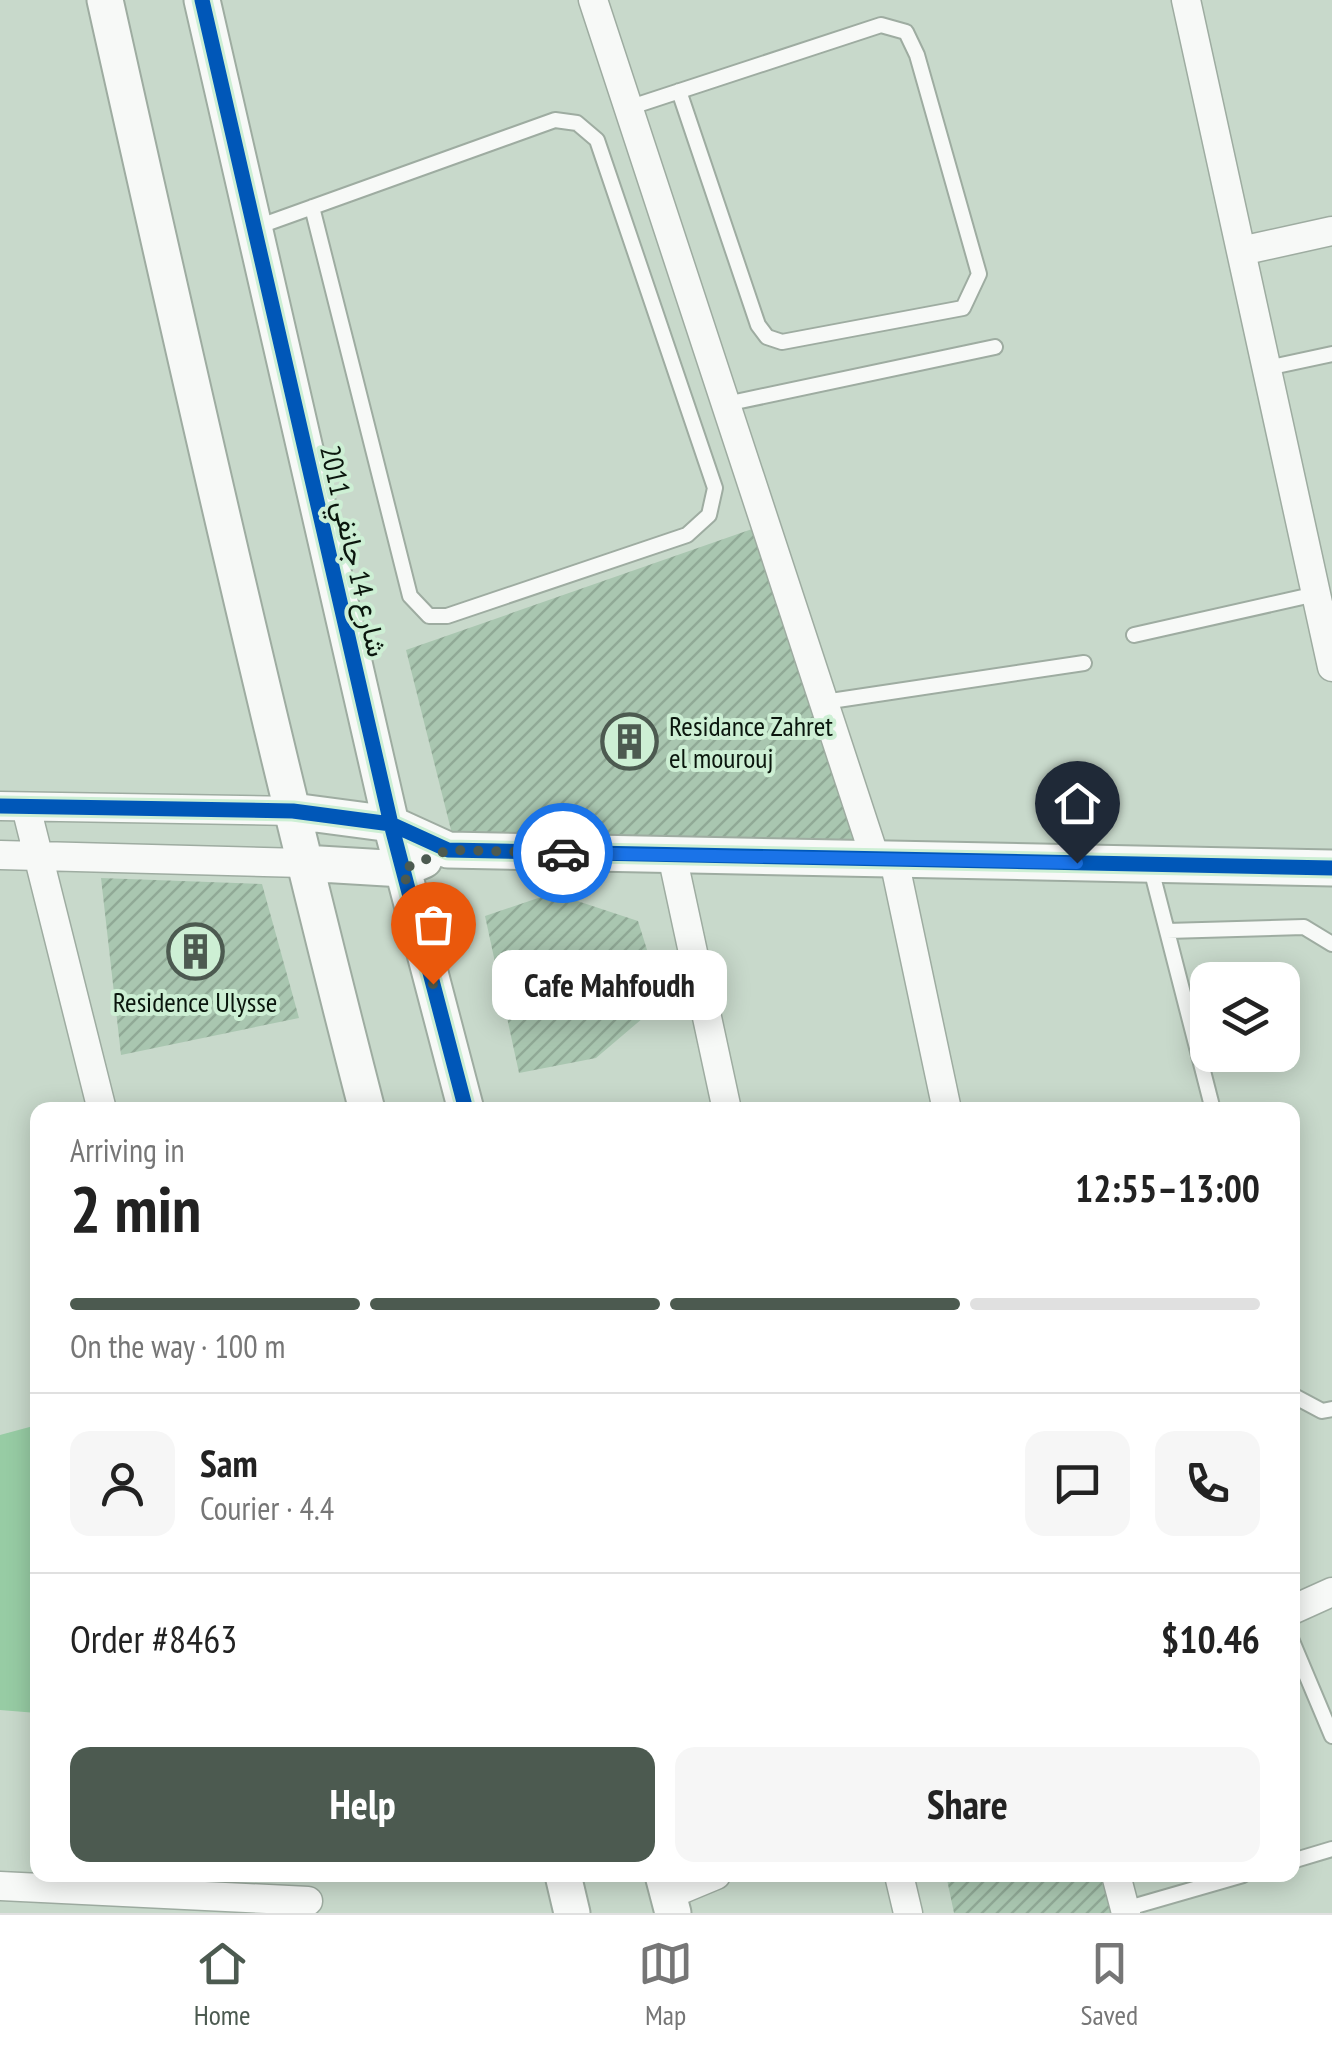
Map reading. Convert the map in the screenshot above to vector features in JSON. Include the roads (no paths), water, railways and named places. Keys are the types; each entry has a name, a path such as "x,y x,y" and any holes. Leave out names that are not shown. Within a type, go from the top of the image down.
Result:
{"street":[{"path":"105,0 224,528 364,1102"},
{"name":"شارع 14 جانفي 2011","path":"202,0 391,824 464,1102"},
{"path":"593,0 824,702 885,859 945,1102"},
{"path":"1186,0 1316,594 1327,622 1332,666"},
{"path":"1241,252 1332,231"},
{"path":"100,1102 36,855 13,806 293,811 391,824 448,850 1332,868"},
{"path":"0,854 403,869 448,850"},
{"path":"672,855 725,1102"},
{"path":"1300,1606 1332,1592"},
{"path":"564,1882 572,1913"},
{"path":"668,1894 698,1882"},
{"path":"900,1882 908,1913"},
{"path":"1118,1882 1126,1911"},
{"path":"0,1886 306,1896"}],"lane":[{"path":"628,108 679,91 881,25 906,32 917,55 978,274 963,308 782,342 767,337 758,325 679,91"},
{"path":"254,228 312,207 555,120 577,124 597,140 715,488 710,516 687,535 447,616 428,616 410,596 312,207"},
{"path":"726,404 996,346"},
{"path":"1267,368 1332,354"},
{"path":"1134,634 1316,594"},
{"path":"824,702 1084,663"},
{"path":"1150,864 1211,1102"},
{"path":"1167,931 1304,926 1332,944"},
{"path":"1300,1399 1322,1411 1332,1409"},
{"path":"1300,1660 1332,1736"},
{"path":"1300,1859 1332,1849"},
{"path":"1126,1911 1220,1882"}],"place":[{"name":"Residance Zahret el mourouj","path":"630,742"},
{"name":"Residence Ulysse","path":"195,951"},
{"name":"Cafe Mahfoudh","path":"433,984"}]}
